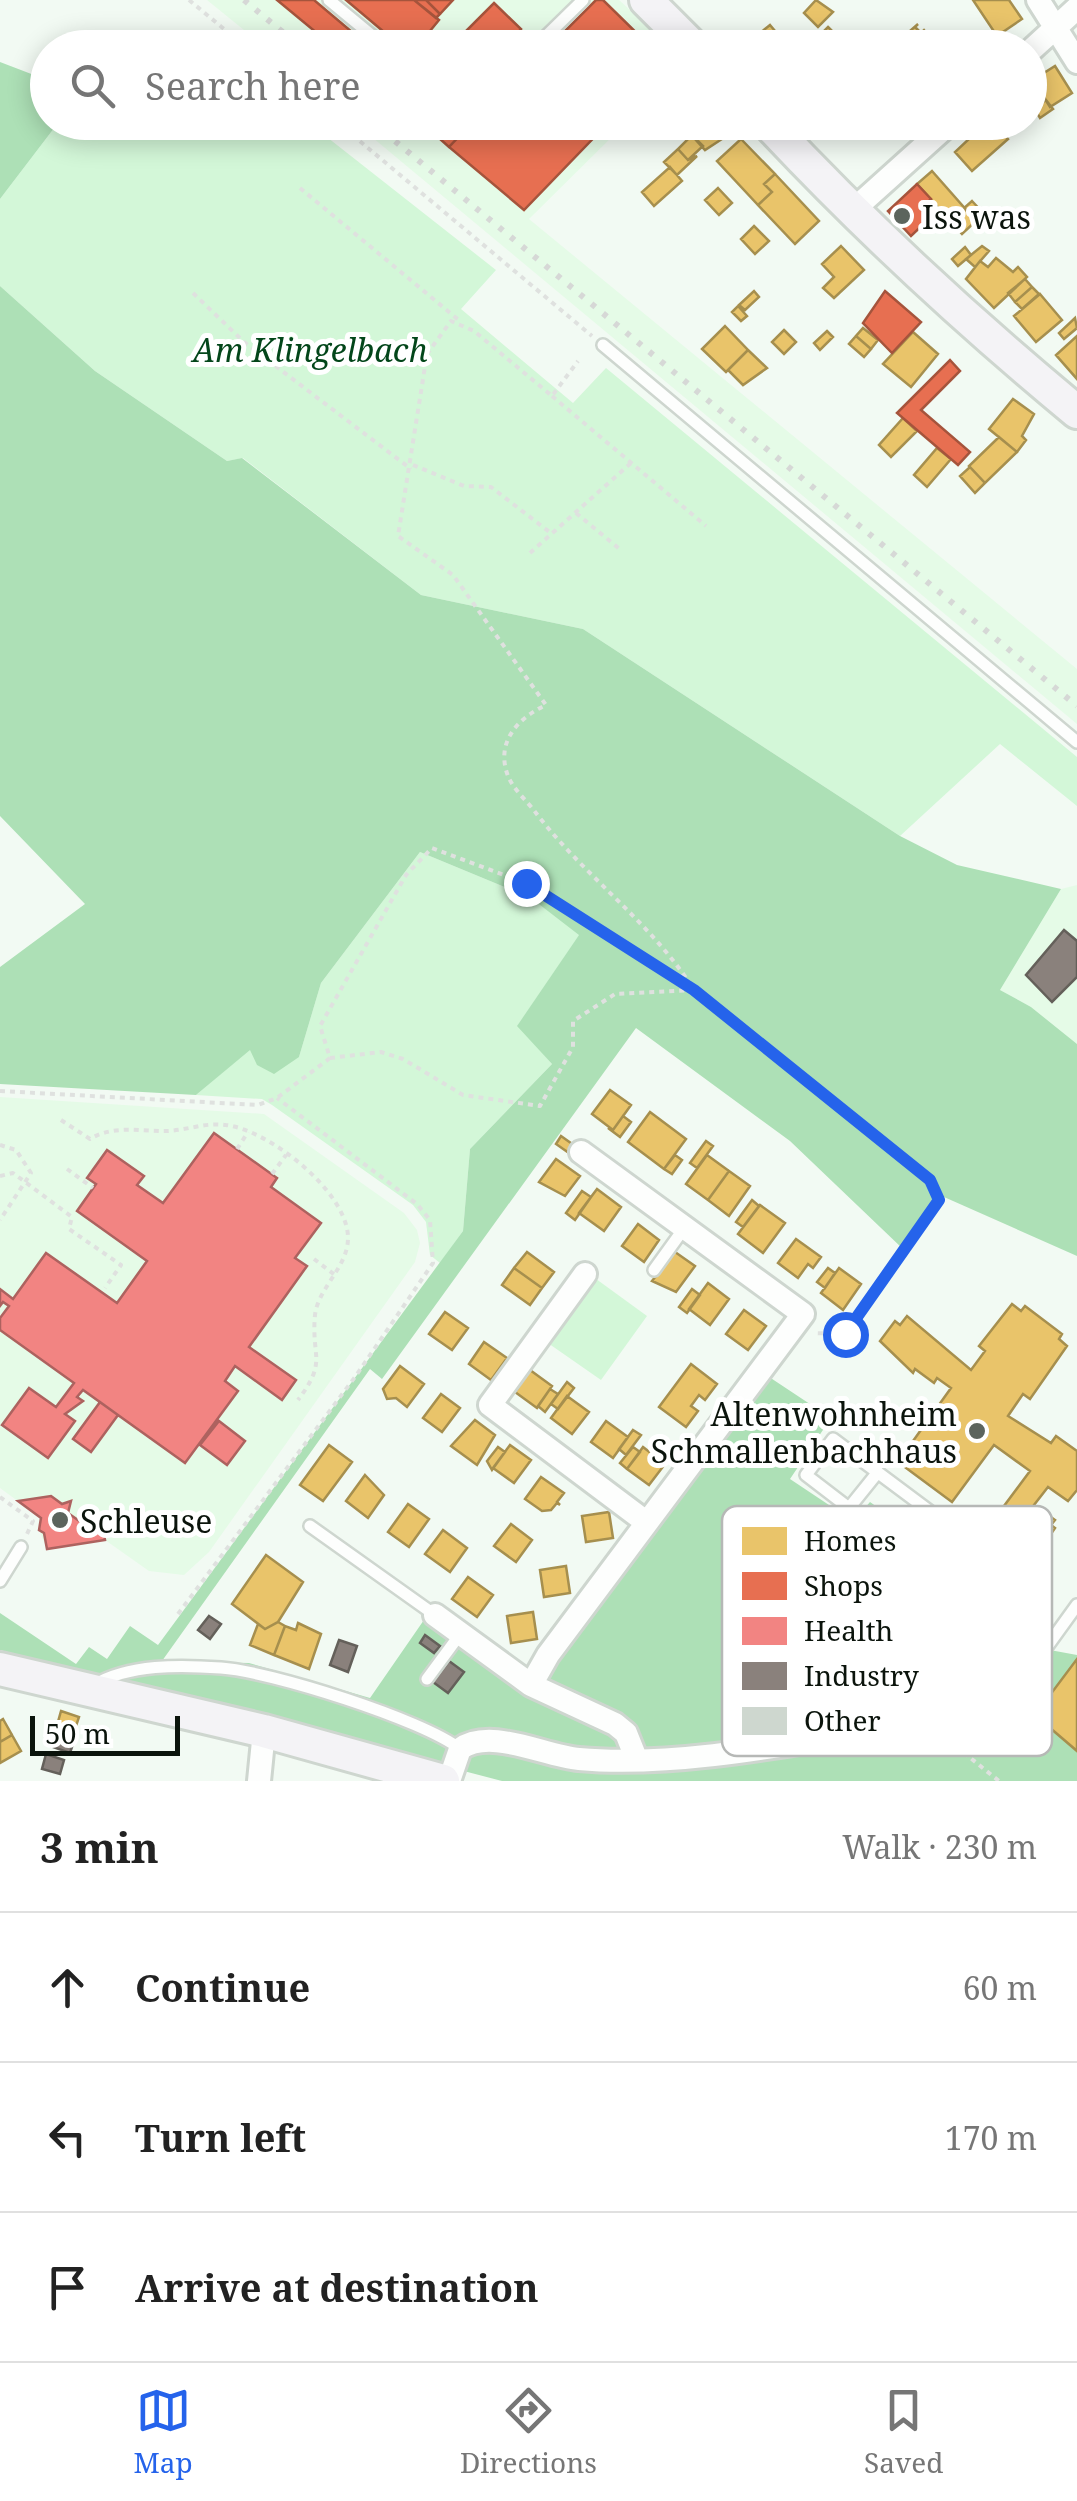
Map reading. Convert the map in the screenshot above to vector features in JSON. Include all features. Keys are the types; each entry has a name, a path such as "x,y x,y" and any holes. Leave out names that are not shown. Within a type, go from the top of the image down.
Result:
{"main road":[{"path":"646,0 676,30"},
{"path":"784,140 851,212 954,310 1077,412"},
{"path":"0,1669 264,1732 446,1781"}],"street":[{"path":"1038,0 1077,62"},
{"path":"1047,36 1077,8"},
{"path":"851,212 930,140"},
{"path":"531,1685 646,1522 803,1314 581,1152"},
{"path":"585,1274 490,1404 646,1522"},
{"path":"435,1614 531,1685 615,1724 626,1733 636,1758"},
{"path":"259,1781 264,1732"},
{"path":"446,1781 460,1749 482,1740 578,1759 636,1758 722,1747"}],"lane":[{"path":"329,0 365,30"},
{"path":"552,30 582,0"},
{"path":"603,345 1077,742"},
{"path":"654,1270 685,1227"},
{"path":"847,1506 806,1475 833,1438 924,1506"},
{"path":"852,1506 878,1472"},
{"path":"310,1526 435,1614"},
{"path":"0,1581 21,1547"},
{"path":"1052,1639 1077,1604"},
{"path":"427,1679 461,1634"},
{"path":"86,1690 122,1670 222,1668 324,1694 442,1735 460,1749"}],"path":[{"path":"189,0 225,30"},
{"path":"358,140 603,345"},
{"path":"300,188 706,526"},
{"path":"192,293 244,342 411,466 464,486 491,487 552,534"},
{"path":"461,322 451,321 427,354 398,536 453,575 546,704 522,716 507,738 508,776 552,833 664,951 694,990"},
{"path":"552,396 578,361"},
{"path":"530,554 632,463"},
{"path":"576,513 622,551"},
{"path":"330,1058 320,1026 406,875 432,848 526,883 694,990 930,1180 939,1200 845,1334 790,1332"},
{"path":"0,1091 258,1105 276,1098 330,1058 382,1052 403,1059 462,1095 540,1106 573,1047 574,1021 615,994 694,990"},
{"path":"178,1614 355,1377 433,1263 436,1252 430,1220 417,1204 276,1098"},
{"path":"61,1120 90,1139 134,1129 168,1131 226,1125 248,1132 320,1180 341,1208 348,1238 315,1316 317,1376 298,1400"},
{"path":"237,1148 248,1132"},
{"path":"0,1145 16,1150 31,1173 27,1185 0,1220"},
{"path":"272,1174 286,1155"},
{"path":"67,1170 93,1188"},
{"path":"0,1176 13,1173 72,1217 69,1229 121,1265 105,1288"},
{"path":"314,1259 335,1275"},
{"path":"0,1497 32,1521 21,1547"},
{"path":"968,1756 999,1781"}],"shaded area":[{"path":"207,0 619,0 652,30 244,30"},
{"path":"375,140 609,140 529,219 1077,669 1077,724"},
{"path":"1077,885 1077,1044 1031,1007 1000,990 1061,889"},
{"path":"0,1097 264,1114 404,1213 417,1230 420,1243 415,1262 209,1552 184,1575 149,1571 105,1540 47,1549 39,1530 41,1518 0,1488"}],"green space":[{"path":"0,62 30,73 30,140 45,140 0,199"},
{"name":"Am Klingelbach","path":"45,140 331,140 496,270 461,309 573,403 606,368 1077,757 1077,806 1000,744 900,836 583,629 421,595 243,458 227,461 95,371 0,286 0,199"},
{"path":"0,286 95,371 227,461 242,458 421,595 583,629 900,836 957,865 1061,889 1000,990 1031,1007 1077,1044 1077,1256 944,1197 903,1249 790,1141 636,1028 382,1379 370,1369 162,1661 249,1663 370,1698 435,1604 528,1671 751,1365 831,1418 790,1479 830,1506 722,1506 722,1756 1052,1756 1052,1650 1077,1655 1077,1781 502,1781 0,1650 0,1613 76,1664 89,1647 107,1659 130,1626 158,1645 463,1231 470,1149 552,1064 517,1026 579,935 531,898 420,852 321,983 299,1057 274,1074 257,1065 250,1050 196,1095 0,1084 0,967 85,904 0,816"},
{"path":"420,852 531,898 580,934 518,1025 552,1064 470,1149 463,1231 440,1263 430,1255 426,1222 413,1205 272,1105 262,1099 196,1095 250,1049 299,1057 321,983"},
{"path":"592,1276 647,1316 601,1380 545,1341"}],"building: Homes":[{"path":"816,0 833,12 818,27 804,13"},
{"path":"973,0 1009,0 1022,19 1006,30 993,30"},
{"path":"1055,66 1072,93 1050,107 1047,102 1047,71"},
{"path":"687,140 697,140 703,146 688,160 678,149"},
{"path":"696,140 720,140 705,150"},
{"path":"742,140 775,174 764,184 772,192 758,205 717,161"},
{"path":"968,140 1007,140 972,171 955,152"},
{"path":"678,149 688,160 697,156 677,175 664,162"},
{"path":"670,167 682,181 654,206 642,192"},
{"path":"932,171 976,221 962,234 917,184"},
{"path":"775,174 819,221 795,244 758,205 772,192 764,184"},
{"path":"718,188 732,203 719,215 705,200"},
{"path":"972,201 985,215 977,223 964,208"},
{"path":"754,226 769,241 755,254 741,239"},
{"path":"841,246 864,270 834,298 823,288 834,277 822,264"},
{"path":"982,246 989,251 975,267 966,259"},
{"path":"965,247 971,255 958,266 952,259"},
{"path":"996,258 1013,272 1018,267 1027,277 994,308 966,279 980,261 988,267"},
{"path":"1025,279 1032,287 1015,302 1008,293"},
{"path":"1032,287 1039,294 1022,309 1015,302"},
{"path":"754,291 759,297 745,310 739,305"},
{"path":"1040,294 1062,320 1036,342 1014,316"},
{"path":"738,306 747,316 741,321 732,312"},
{"path":"1075,318 1077,328 1064,339 1059,333"},
{"path":"725,326 748,350 726,372 702,349"},
{"path":"863,328 878,340 871,349 856,336"},
{"path":"784,330 796,342 784,354 772,342"},
{"path":"827,331 833,337 820,350 814,343"},
{"path":"913,332 938,354 911,387 883,364"},
{"path":"856,336 871,349 864,357 849,344"},
{"path":"1077,336 1077,379 1056,355"},
{"path":"748,350 767,368 743,385 728,370"},
{"path":"1013,399 1034,414 1022,436 1026,440 1017,452 989,429"},
{"path":"903,418 917,431 891,457 879,445"},
{"path":"999,437 1017,452 985,483 969,466"},
{"path":"937,448 951,459 927,487 914,475"},
{"path":"970,467 985,483 975,493 960,476"},
{"path":"610,1090 631,1105 613,1130 592,1114"},
{"path":"650,1112 686,1139 664,1169 628,1142"},
{"path":"623,1116 631,1122 620,1137 608,1128 613,1130"},
{"path":"561,1136 575,1146 569,1153 556,1144"},
{"path":"706,1141 713,1146 697,1168 690,1163"},
{"path":"675,1155 682,1160 672,1174 664,1169"},
{"path":"707,1155 729,1171 708,1200 686,1184"},
{"path":"556,1159 580,1176 565,1196 539,1182"},
{"path":"729,1171 750,1186 729,1216 708,1200"},
{"path":"597,1189 621,1207 604,1231 579,1213"},
{"path":"582,1191 591,1197 575,1220 566,1213"},
{"path":"752,1200 759,1206 743,1227 736,1222"},
{"path":"760,1205 785,1223 763,1253 738,1234"},
{"path":"638,1224 659,1240 644,1262 622,1246"},
{"path":"796,1239 821,1257 813,1268 808,1264 798,1278 778,1263"},
{"path":"527,1252 554,1272 542,1288 514,1268"},
{"path":"675,1252 695,1266 676,1292 652,1281"},
{"path":"514,1268 542,1288 530,1305 502,1285"},
{"path":"828,1268 835,1273 825,1288 817,1282"},
{"path":"839,1268 861,1284 843,1310 821,1293"},
{"path":"708,1283 729,1299 710,1325 689,1309"},
{"path":"692,1289 700,1295 687,1313 679,1307"},
{"name":"Altenwohnheim Schmallenbachhaus","path":"1012,1304 1021,1311 1025,1306 1062,1334 1059,1339 1067,1346 1030,1399 1023,1394 1008,1416 1051,1443 1056,1436 1077,1451 1077,1490 1068,1501 1048,1487 1035,1506 1004,1506 1030,1471 994,1445 952,1502 898,1462 951,1388 937,1378 934,1383 915,1369 913,1373 880,1341 895,1321 900,1325 907,1316 971,1370 985,1351 979,1346"},
{"path":"744,1310 766,1326 748,1350 726,1334"},
{"path":"445,1312 468,1328 452,1350 429,1334"},
{"path":"484,1342 507,1358 491,1380 469,1364"},
{"path":"691,1364 717,1384 705,1400 699,1395 691,1406 698,1411 686,1427 659,1407"},
{"path":"400,1366 424,1384 407,1407 396,1398 387,1399 383,1389"},
{"path":"530,1370 552,1386 537,1408 515,1392"},
{"path":"567,1382 574,1388 558,1409 551,1404"},
{"path":"550,1389 558,1394 545,1412 538,1406"},
{"path":"441,1394 460,1408 442,1432 423,1418"},
{"path":"567,1396 589,1412 572,1434 551,1418"},
{"path":"475,1420 495,1435 477,1465 451,1446"},
{"path":"606,1421 628,1437 613,1458 591,1442"},
{"path":"633,1430 641,1435 626,1455 619,1449"},
{"path":"329,1445 352,1462 323,1501 300,1485"},
{"path":"510,1445 531,1460 514,1483 493,1468"},
{"path":"498,1447 505,1452 492,1470 487,1461"},
{"path":"633,1447 640,1452 627,1469 620,1463"},
{"path":"643,1447 665,1464 649,1485 627,1469"},
{"path":"365,1475 384,1495 368,1518 346,1501"},
{"path":"541,1477 564,1493 557,1502 560,1505 557,1503 551,1510 542,1511 525,1499"},
{"path":"408,1504 429,1519 409,1547 388,1532"},
{"path":"609,1512 613,1538 586,1542 582,1516"},
{"path":"511,1524 532,1540 516,1562 494,1546"},
{"path":"443,1530 467,1548 450,1572 425,1554"},
{"path":"266,1555 303,1582 278,1622 265,1629 232,1604"},
{"path":"566,1566 570,1593 544,1597 540,1570"},
{"path":"468,1577 493,1595 477,1617 452,1599"},
{"path":"533,1612 537,1639 511,1643 507,1616"},
{"path":"278,1622 285,1626 274,1655 250,1645 258,1624 265,1629"},
{"path":"298,1623 321,1634 309,1669 274,1655 285,1626 296,1630"},
{"path":"1077,1659 1077,1751 1052,1730 1052,1692"},
{"path":"61,1711 79,1717 73,1735 56,1729"},
{"path":"3,1719 12,1735 0,1742 0,1721"},
{"path":"12,1735 21,1751 0,1763 0,1742"}],"building: Shops":[{"path":"277,0 314,0 350,30 313,30"},
{"path":"346,0 414,0 439,20 431,30 382,30"},
{"path":"414,0 426,0 440,14 436,18"},
{"path":"426,0 453,0 440,14"},
{"path":"596,0 603,0 634,30 566,30"},
{"path":"494,3 521,29 520,30 467,30"},
{"path":"456,140 592,140 524,210 449,147"},
{"path":"917,184 931,199 921,209 929,219 911,236 888,211"},
{"path":"885,291 921,322 892,353 863,323"},
{"path":"950,360 960,371 921,410 970,452 958,465 897,413"}],"building: Health":[{"path":"214,1133 277,1178 271,1187 321,1223 295,1258 307,1266 249,1347 296,1380 282,1400 235,1366 225,1381 238,1391 185,1463 83,1390 77,1397 83,1401 65,1414 75,1421 48,1458 2,1425 29,1388 56,1407 74,1383 0,1330 0,1318 9,1306 3,1302 0,1306 0,1289 13,1299 46,1253 117,1303 147,1261 77,1211 96,1184 87,1178 107,1150 144,1176 137,1185 163,1203"},
{"path":"100,1402 118,1415 91,1452 73,1439"},
{"path":"219,1421 245,1441 227,1465 200,1445"},
{"name":"Schleuse","path":"51,1496 62,1504 71,1501 68,1513 85,1525 102,1523 105,1540 47,1549 44,1533 39,1530 41,1518 18,1501"}],"building: Industry":[{"path":"1064,930 1077,941 1077,977 1052,1002 1026,975"},
{"path":"209,1616 221,1624 210,1639 198,1630"},
{"path":"425,1635 440,1646 434,1653 420,1643"},
{"path":"339,1640 357,1646 348,1672 330,1665"},
{"path":"449,1661 464,1672 448,1693 433,1682"},
{"path":"55,1729 72,1734 69,1743 52,1737"},
{"path":"52,1737 73,1744 70,1753 50,1746"},
{"path":"46,1754 64,1760 60,1774 42,1769"}],"railway":[{"path":"244,0 280,30"},
{"path":"394,140 1077,706"}],"place":[{"name":"Iss was","path":"902,216"},
{"name":"Altenwohnheim Schmallenbachhaus","path":"977,1431"},
{"name":"Schleuse","path":"60,1520"}],"route":[{"path":"526,883 694,990 930,1180 939,1200 845,1334"}]}
